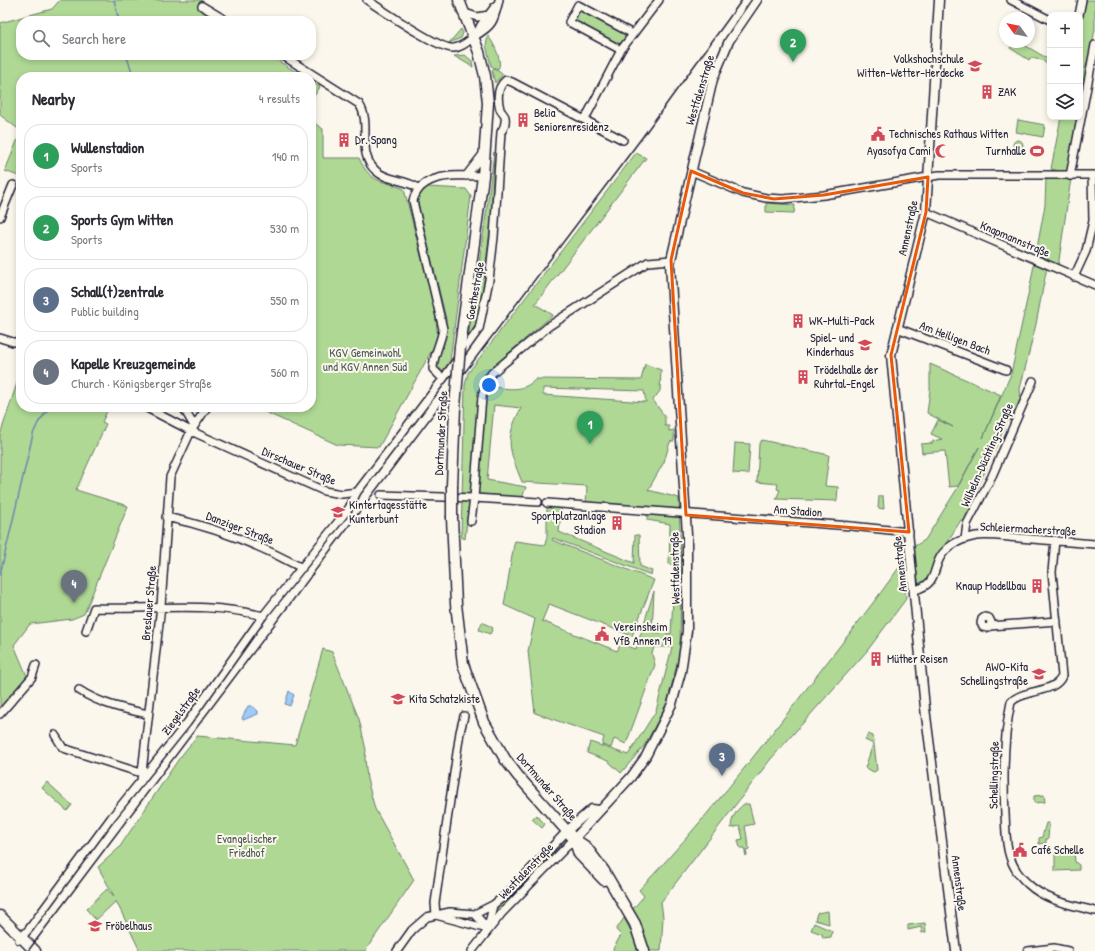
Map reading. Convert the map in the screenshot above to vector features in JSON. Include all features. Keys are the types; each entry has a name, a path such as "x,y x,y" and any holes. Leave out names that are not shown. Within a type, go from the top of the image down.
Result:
{"main road":[{"name":"Dortmunder Straße","path":"459,0 475,37 486,86 488,103 486,152 460,347 455,407 452,518 456,604 463,664 484,722 507,762 571,835 579,854 603,879 612,886 635,924 644,951"},
{"path":"0,916 20,939 28,951"},
{"path":"0,922 35,951"}],"street":[{"path":"367,0 437,44 448,48 465,45 486,31 492,23 499,1"},
{"path":"584,118 621,50 659,0"},
{"name":"Westfalenstraße","path":"475,914 493,906 571,835 598,815 599,810 631,777 646,756 666,718 677,688 683,665 687,631 689,583 671,260 709,91 729,41 757,0"},
{"name":"Annenstraße","path":"939,0 926,212 891,355 915,590 925,708 956,951"},
{"path":"1011,0 1047,18"},
{"path":"1080,12 1082,0"},
{"path":"475,37 481,25 499,1"},
{"path":"621,50 569,22 578,5 633,34"},
{"path":"202,6 219,16"},
{"path":"465,13 477,17 490,15"},
{"path":"1070,176 1095,45"},
{"path":"290,60 309,72"},
{"path":"316,77 359,104 364,116 365,152 371,165 381,175 405,181 418,188"},
{"name":"Goethestraße","path":"443,379 470,344 481,321 494,237 501,132 505,126 505,117 500,110 498,98 498,89 501,84 506,80 512,82 584,118 587,122 623,140"},
{"path":"466,176 486,152"},
{"path":"691,171 720,185 752,196 783,199 824,195 939,175 1093,175 1094,221 1086,251 1074,276"},
{"path":"357,492 443,379 433,369 433,363 442,340 442,329 413,208 413,201 418,188 428,181 466,176 483,176"},
{"path":"0,217 12,185"},
{"name":"Knapmannstraße","path":"926,212 1095,285"},
{"path":"471,521 470,498 482,397 485,384 492,373 549,326 648,262 671,260"},
{"name":"Am Heiligen Bach","path":"897,328 1006,370"},
{"path":"0,338 16,342"},
{"name":"Wilhelm-Düchting-Straße","path":"965,539 967,524 992,476 1033,381"},
{"name":"Dirschauer Straße","path":"156,412 324,490 342,494 357,492"},
{"path":"185,412 193,429 204,412"},
{"name":"Breslauer Straße","path":"140,781 161,606 170,474 193,429"},
{"name":"Ziegelstraße","path":"20,939 140,781 187,723 263,616 349,508 357,492"},
{"path":"381,495 538,502"},
{"name":"Westfalenstraße","path":"547,504 686,515"},
{"name":"Am Stadion","path":"686,515 851,526 909,532"},
{"name":"Danziger Straße","path":"166,517 193,523 236,536 266,549 302,568"},
{"name":"Schleiermacherstraße","path":"915,590 929,584 942,554 952,545 965,539 988,536 1095,544"},
{"name":"Schellingstraße","path":"1055,540 1052,572 1062,676 1061,680 1057,684 1017,696 1011,702 1004,757 1004,798 1007,846 1010,858 1016,870 1034,889 1049,898 1095,911"},
{"path":"86,631 94,608 161,606 214,607 240,610 263,616"},
{"path":"990,626 1057,621"},
{"path":"0,714 32,677 36,665"},
{"path":"79,690 92,698 107,704 148,714"},
{"path":"436,914 435,903 464,716"},
{"path":"55,735 63,748 141,773"},
{"name":"Westfalenstraße","path":"472,951 488,929 571,835"},
{"path":"488,929 493,906"},
{"path":"397,951 412,930 427,917 436,914 450,912 475,914 488,929"},
{"path":"436,914 488,929"},
{"path":"1028,951 1054,948 1068,951"}],"highlighted area":[{"path":"691,171 743,193 774,199 824,195 928,177 926,212 891,355 909,532 686,515 671,260"}],"green space":[{"path":"60,0 202,0 198,6 209,16 26,16 52,9"},
{"path":"1085,0 1095,0 1095,29 1083,93 1083,12"},
{"path":"583,9 625,32 627,35 621,46 617,47 573,21 579,10"},
{"path":"16,19 16,60 277,60 296,72 16,72 16,127 0,115 0,23"},
{"path":"461,29 463,33 461,38 449,43"},
{"path":"488,36 499,57 498,69 491,66 486,45"},
{"path":"1010,48 1029,48 1047,58 1047,64 1042,60 1030,58 1029,60"},
{"path":"465,55 472,61 473,67 454,56"},
{"path":"494,69 503,74 495,83 492,71"},
{"path":"316,84 320,87 316,93"},
{"path":"1018,120 1045,125 1043,137 1016,132"},
{"path":"1060,120 1077,120 1068,173 1051,169"},
{"name":"KGV Gemeinwohl und KGV Annen Süd","path":"316,124 323,129 323,158 359,158 363,167 373,177 404,189 435,311 438,339 379,447 338,445 265,412 316,412"},
{"path":"1016,140 1020,140 1022,141 1022,149 1016,150 1013,147 1013,143"},
{"path":"16,144 16,175 5,171"},
{"path":"494,152 491,221 483,288 477,321 468,339 488,201"},
{"path":"636,153 646,158 535,304 553,315 484,374 493,387 516,389 526,386 536,379 641,380 645,364 661,370 660,391 653,400 665,417 665,426 669,426 669,431 674,430 674,441 670,442 664,462 648,490 679,498 681,571 680,651 667,704 644,746 621,773 608,761 587,753 590,742 628,755 656,711 672,647 654,647 652,654 655,665 626,744 614,739 611,748 602,745 604,737 535,713 528,651 535,619 504,605 514,544 515,541 545,545 547,536 547,503 562,505 559,532 634,563 635,535 639,535 640,566 652,571 651,575 553,538 552,540 654,580 632,636 549,604 542,621 617,651 621,644 636,649 654,591 652,632 671,634 675,565 669,564 670,524 647,520 648,510 586,504 587,486 522,482 511,453 510,445 512,429 521,408 494,405 487,480 526,487 522,498 470,493 465,539 461,537 465,385 468,373","holes":["543,388 644,391 646,402 543,395"]},
{"path":"1046,178 1071,178 1058,267 1048,262 1036,324 1020,389 1021,399 1012,421 1008,420 974,496 977,499 965,521 961,520 933,565 929,579 919,586 913,547 925,540 957,489 979,447 958,486 949,487 945,451 922,453 921,444 933,443 933,441 942,439 931,434 938,420 953,427 927,413 930,390 930,364 1001,395 983,438 1011,374 1031,281 1045,205"},
{"path":"427,187 466,189 471,196 450,361 442,370 438,368 439,358 444,344 446,319 417,199 418,195"},
{"path":"766,203 795,205 794,213 766,212"},
{"path":"16,386 16,412 107,412 102,422 106,424 76,490 128,506 84,614 72,619 30,624 14,645 27,676 0,709 0,435"},
{"path":"762,440 829,455 825,486 838,487 837,501 776,499 780,490 777,489 778,484 757,482 759,444"},
{"path":"735,443 750,444 748,474 733,473"},
{"path":"879,496 883,496 884,509 878,508"},
{"path":"903,562 906,599 867,651 770,760 661,902 663,917 661,951 648,951 631,911 644,896 639,890 706,815 749,763 881,593"},
{"path":"482,622 493,628 490,634 479,630"},
{"name":"Evangelischer Friedhof","path":"323,649 332,652 359,719 366,750 365,759 367,779 375,809 414,880 365,951 140,951 116,901 96,920 86,909 107,889 114,896 98,867 119,848 178,760 197,736 295,745"},
{"path":"868,734 873,736 877,770 874,772 865,768 873,744 865,740"},
{"path":"47,782 72,805 67,811 42,788"},
{"path":"1044,795 1045,802 1034,803 1034,796"},
{"path":"744,804 749,804 754,824 745,826 749,849 746,850 746,856 744,848 740,848 738,840 743,839 740,826 731,828 734,815"},
{"path":"536,815 545,824 542,828 532,819"},
{"path":"1046,823 1049,823 1048,839 1046,839 1046,843 1039,844 1039,838 1042,837"},
{"path":"554,847 557,851 492,918 498,907"},
{"path":"1074,851 1075,862 1079,865 1079,870 1055,871 1055,853"},
{"path":"828,911 829,924 815,920 817,913"},
{"path":"624,918 635,939 637,951 614,951 613,949 621,935 616,930"},
{"path":"814,923 832,931 831,937 823,938 822,934 811,930"},
{"path":"925,923 926,932 922,933 921,927 908,930 908,925"}],"water":[{"path":"289,691 294,695 290,706 285,704"},
{"path":"248,706 252,706 258,711 258,714 243,720 242,718"}],"waterway":[{"path":"114,0 118,16"},
{"path":"128,60 132,72"},
{"path":"0,575 33,434 38,423 46,412"}],"railway":[{"path":"28,951 641,139 742,0"}],"place":[{"name":"Sports Gym Witten","path":"793,62"},
{"name":"Volkshochschule Witten-Wetter-Herdecke","path":"975,66"},
{"name":"ZAK","path":"987,92"},
{"name":"Belia Seniorenresidenz","path":"523,120"},
{"name":"Technisches Rathaus Witten","path":"878,134"},
{"name":"Dr. Spang","path":"344,140"},
{"name":"Ayasofya Cami","path":"942,151"},
{"name":"Turnhalle","path":"1037,151"},
{"name":"WK-Multi-Pack","path":"798,321"},
{"name":"Spiel- und Kinderhaus","path":"865,345"},
{"name":"Trödelhalle der Ruhrtal-Engel","path":"803,377"},
{"name":"Wullenstadion","path":"590,444"},
{"name":"Kintertagesstätte Kunterbunt","path":"338,512"},
{"name":"Sportplatzanlage Stadion","path":"617,523"},
{"name":"Knaup Modellbau","path":"1037,586"},
{"name":"Kapelle Kreuzgemeinde","path":"74,603"},
{"name":"Vereinsheim VfB Annen 19","path":"602,634"},
{"name":"Müther Reisen","path":"876,659"},
{"name":"AWO-Kita Schellingstraße","path":"1039,674"},
{"name":"Kita Schatzkiste","path":"398,699"},
{"name":"Schall(t)zentrale","path":"722,776"},
{"name":"Café Schelle","path":"1020,850"},
{"name":"Fröbelhaus","path":"95,926"}]}
